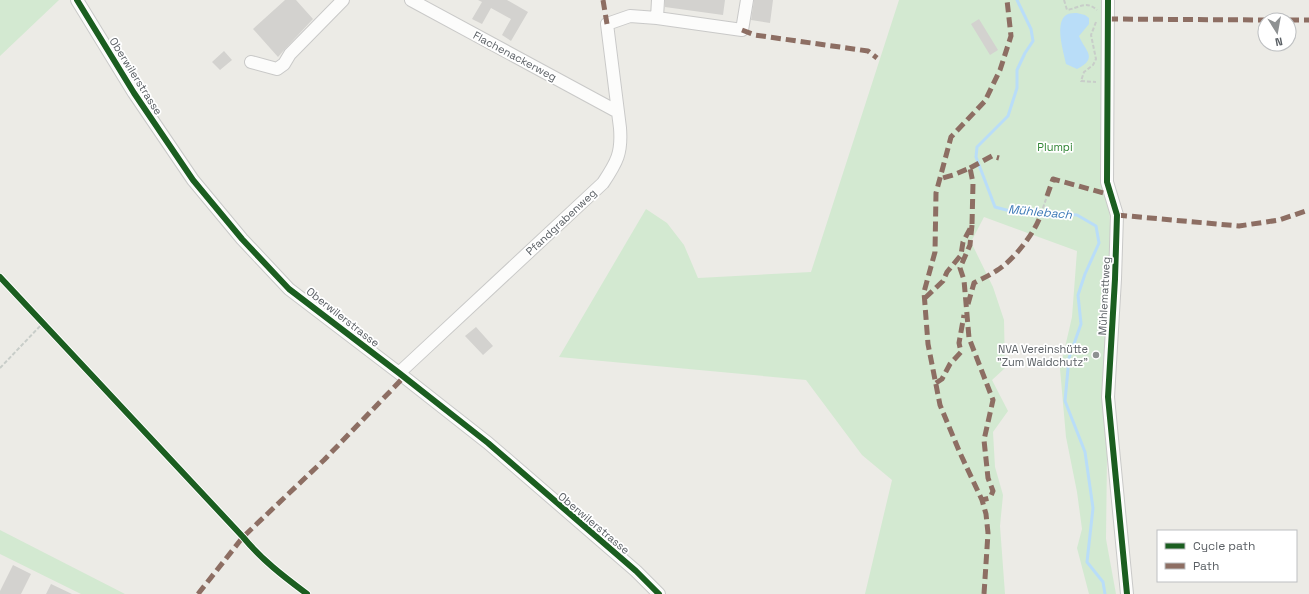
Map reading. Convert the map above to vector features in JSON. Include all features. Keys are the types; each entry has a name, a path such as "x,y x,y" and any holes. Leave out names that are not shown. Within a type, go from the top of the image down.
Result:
{"street":[{"name":"Oberwilerstrasse","path":"77,0 134,93 194,180 242,239 289,289 399,373 488,444 636,571 659,594"},
{"path":"251,62 277,69 284,64 290,54 343,0"},
{"name":"Flachenackerweg","path":"411,0 618,112"},
{"path":"658,0 657,18 742,30 747,0"},
{"name":"Mühlemattweg","path":"1108,0 1107,182 1117,215 1108,397 1127,594"},
{"name":"Pfandgrabenweg","path":"399,373 603,183 615,166 619,155 621,141 607,24 630,16 657,18"}],"path":[{"path":"1064,0 1067,10 1089,3 1097,10 1097,21 1090,35 1096,59 1093,65 1084,72 1082,81 1108,83"},
{"path":"1041,214 1047,196"},
{"path":"0,368 43,323"}],"green space":[{"path":"0,0 59,0 0,56"},
{"name":"Plumpi","path":"899,0 1105,0 1110,229 1104,397 1107,456 1106,539 1116,594 1089,594 1077,548 1082,529 1077,492 1066,437 1060,369 1072,317 1077,251 984,217 971,242 993,287 1004,320 1005,368 992,380 1008,411 993,432 995,467 1003,495 1000,526 1005,594 865,594 892,480 862,455 806,380 559,357 646,209 667,223 684,245 698,278 811,272"},
{"path":"0,530 125,594 81,594 0,554"}],"water":[{"path":"1077,13 1085,15 1089,18 1089,24 1079,36 1087,50 1089,58 1084,65 1077,69 1066,64 1060,30 1064,17 1069,14"}],"building":[{"path":"285,0 296,0 313,19 278,57 253,29"},
{"path":"478,0 507,0 528,12 511,41 502,35 511,19 491,8 482,24 472,19 482,2"},
{"path":"665,0 725,0 723,15 665,7"},
{"path":"754,0 773,0 770,23 751,20"},
{"path":"979,19 998,50 990,55 971,24"},
{"path":"224,51 232,60 220,70 212,62"},
{"path":"476,327 493,346 483,355 465,336"},
{"path":"13,565 31,574 21,594 0,594 0,591"},
{"path":"51,584 72,594 46,594"}],"waterway":[{"name":"Mühlebach","path":"1017,0 1031,29 1033,41 1025,53 1017,70 1017,88 1008,116 977,147 976,157 995,207 1010,211 1077,215 1096,226 1099,243 1085,274 1078,295 1081,324 1069,358 1065,401 1085,452 1093,508 1087,562 1103,582 1105,594"}],"marked path":[{"path":"603,0 607,24"},
{"path":"984,594 988,533 986,514 982,500 940,405 928,344 924,292 935,252 936,193 951,137 985,101 1000,70 1011,36 1007,0"},
{"path":"1108,19 1257,20"},
{"path":"1297,20 1309,20"},
{"path":"742,30 755,35 868,51 877,58"},
{"path":"970,168 992,156 999,158"},
{"path":"925,298 943,281 947,272 961,255 963,242 972,225 973,183 970,168 939,179"},
{"path":"1047,196 1053,179 1111,195"},
{"path":"1117,215 1239,226 1279,220 1309,210"},
{"path":"968,304 974,283 1003,266 1016,254 1029,238 1041,214"},
{"path":"972,225 970,245 960,268 964,280 969,338 993,400 984,440 988,478 993,491 990,498 982,500"},
{"path":"936,383 942,379 950,364 961,352 959,343 964,315"},
{"path":"198,594 243,537 324,460 404,377"}],"cycle path":[{"path":"77,0 134,93 193,180 242,239 289,289 488,443 636,571 659,594"},
{"path":"1108,0 1107,182 1117,215 1108,397 1127,594"},
{"path":"0,277 258,553 281,574 307,594"}],"place":[{"name":"NVA Vereinshütte \"Zum Waldchutz\"","path":"1096,355"}]}
